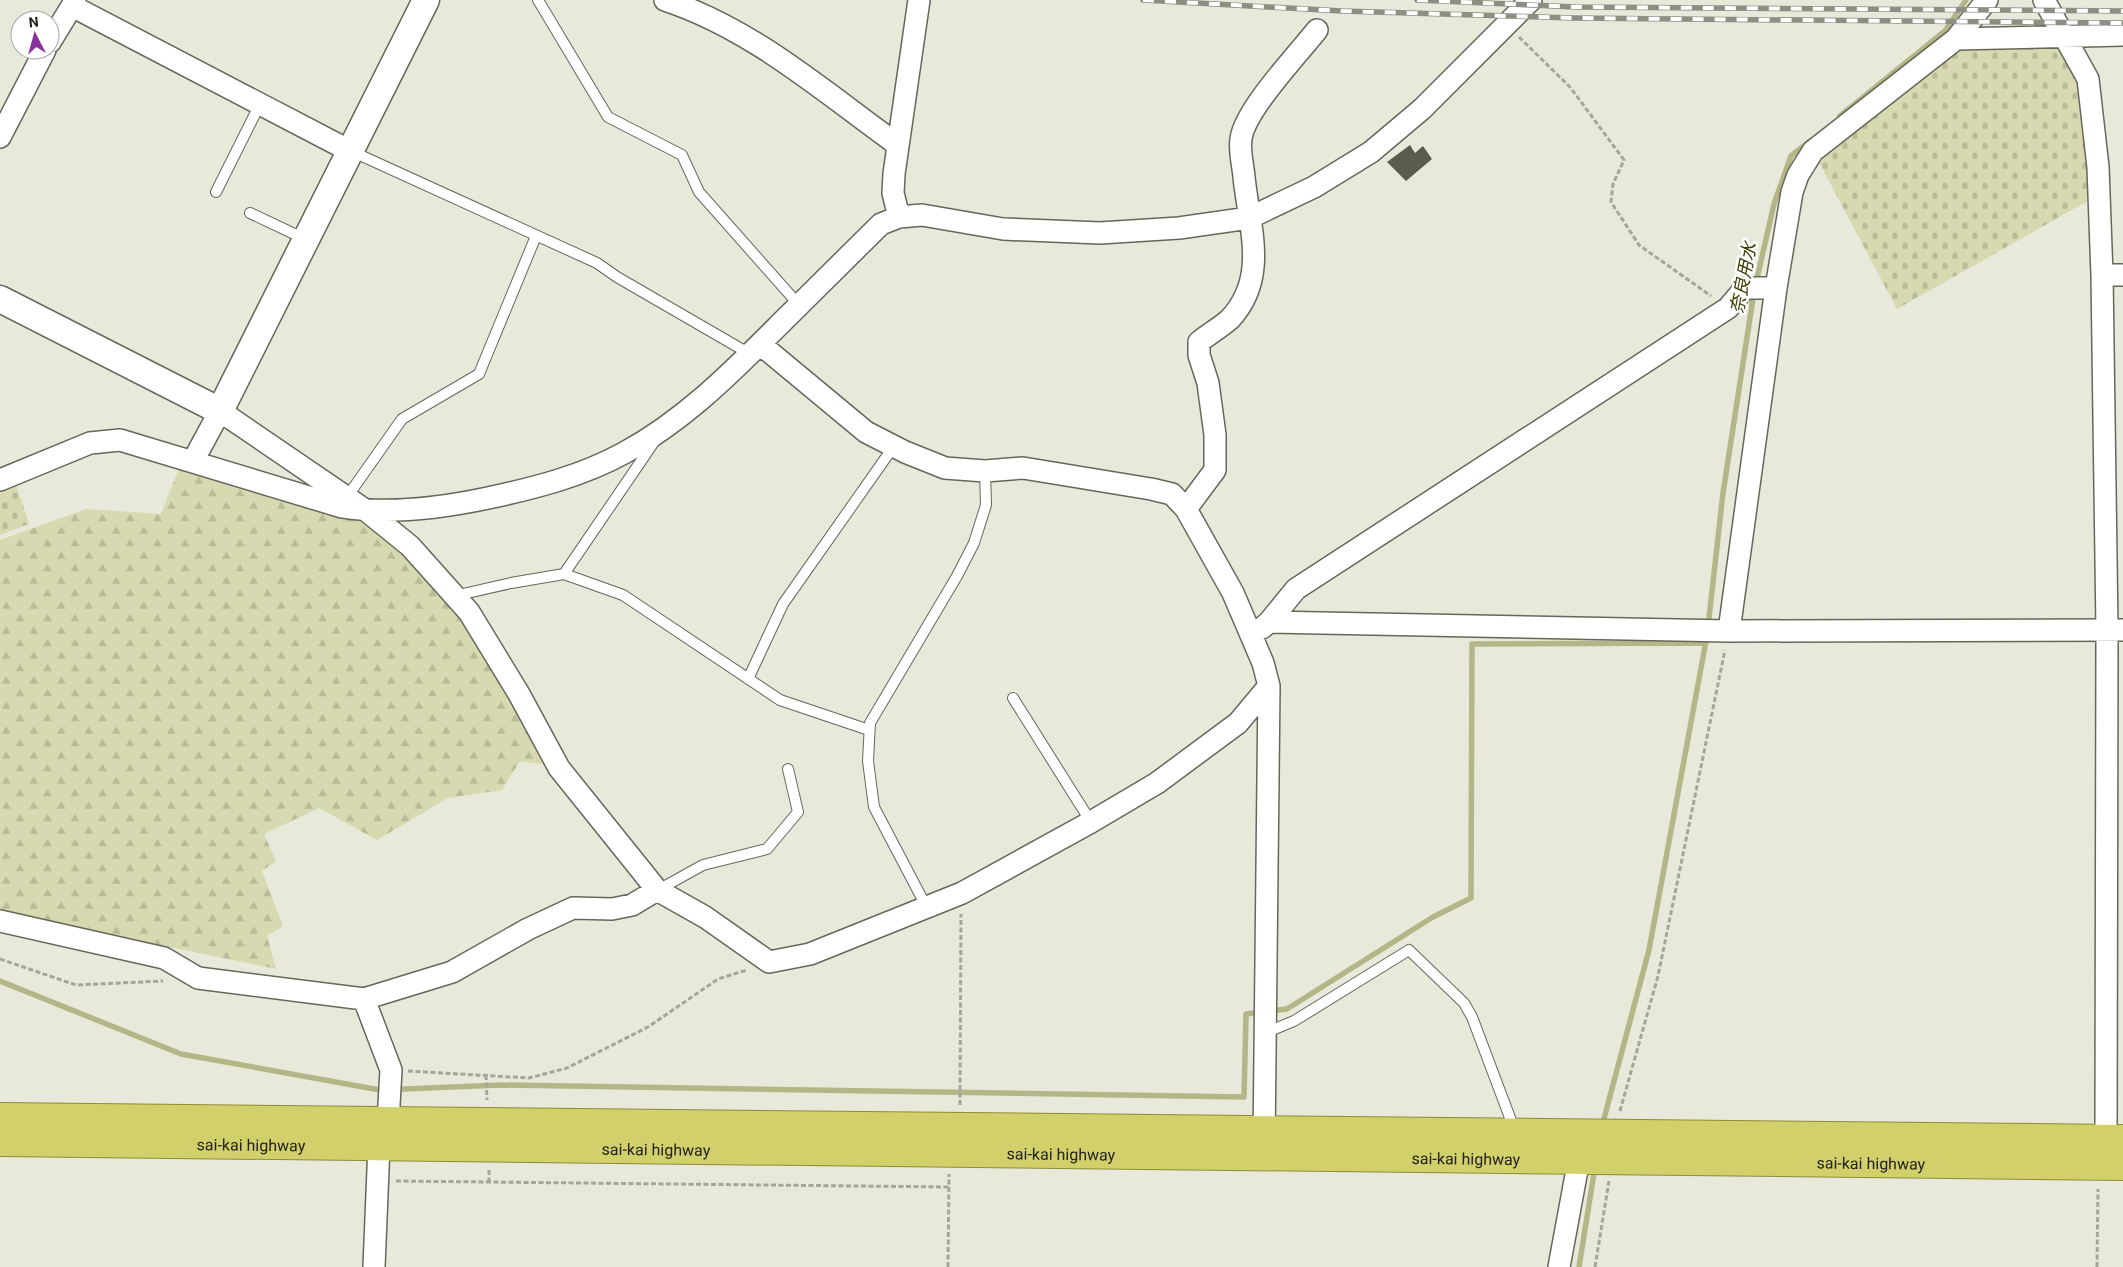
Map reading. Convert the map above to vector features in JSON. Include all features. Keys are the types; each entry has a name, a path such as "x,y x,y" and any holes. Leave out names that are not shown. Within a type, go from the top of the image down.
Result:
{"highway":[{"name":"sai-kai highway","path":"0,1117 950,1153 1264,1143 1515,1132 1601,1148 2115,1139"},
{"name":"sai-kai highway","path":"0,1142 384,1133 1264,1143 1601,1148 2110,1166"}],"street":[{"path":"193,461 220,411 426,0"},
{"path":"665,0 704,14 754,42 799,71 898,145"},
{"path":"899,217 894,193 898,145 919,0"},
{"path":"0,480 90,443 104,440 120,440 342,507 368,512 409,510 471,502 538,487 587,470 624,453 690,410 755,349 881,224 899,217 922,215 1003,229 1100,233 1179,228 1248,218 1314,187 1371,152 1422,109 1508,26 1531,0"},
{"path":"1730,631 1762,288 1798,176 1813,151 1956,39 1987,0"},
{"path":"2044,0 2088,79 2098,167 2115,630 2115,1139"},
{"path":"60,25 73,3 350,151"},
{"path":"1186,509 1215,470 1215,434 1208,383 1199,356 1199,342 1229,319 1246,297 1253,273 1255,240 1248,218 1240,138 1251,112 1317,30"},
{"path":"1956,39 2123,35"},
{"path":"0,137 40,60"},
{"path":"2102,275 2123,275"},
{"path":"1251,636 1270,622 1296,589 1728,308 1762,288"},
{"path":"0,299 220,411 347,497 410,546 469,612 559,768 657,890 705,918 769,962 810,954 962,893 1091,822 1157,783 1238,723 1268,686"},
{"path":"755,349 866,432 945,468 985,471 1023,468 1151,489 1172,494 1186,509 1232,593 1263,663 1268,686 1264,1143"},
{"path":"1270,622 1730,631 2115,630"},
{"path":"0,921 164,958 198,978 364,999 452,972 528,929 573,908 612,909 632,905 657,890"},
{"path":"364,999 391,1070 378,1181 374,1267"},
{"path":"1559,1267 1601,1148"}],"lane":[{"path":"538,0 608,117 682,155 699,192 799,305"},
{"path":"216,192 260,104"},
{"path":"350,151 597,263 617,277 755,349"},
{"path":"250,213 306,239"},
{"path":"347,497 402,419 479,374 536,236"},
{"path":"564,574 661,430"},
{"path":"748,679 784,604 894,446"},
{"path":"926,906 874,806 868,761 869,730 870,723 957,576 974,543 986,505 985,471"},
{"path":"454,596 511,582 564,574 623,595 780,700 869,730"},
{"path":"1013,698 1091,822"},
{"path":"657,890 703,865 767,849 798,812 788,769"},
{"path":"1265,1029 1294,1021 1409,950 1464,1003 1472,1017 1515,1132"}],"path":[{"path":"1508,26 1570,87 1624,160 1613,184 1611,202 1639,245 1728,308"},
{"path":"1595,1267 1601,1148 1619,1113 1658,976 1730,631"},
{"path":"960,1105 962,893"},
{"path":"0,959 76,985 198,978"},
{"path":"391,1070 529,1078 567,1068 648,1027 718,980 769,962"},
{"path":"486,1075 487,1105"},
{"path":"948,1267 950,1153"},
{"path":"488,1164 489,1182"},
{"path":"2097,1267 2110,1166"},
{"path":"378,1181 949,1188"}],"green space":[{"path":"2063,38 2083,84 2093,198 1897,309 1813,151 1956,39"},
{"path":"182,461 365,513 464,620 547,765 520,761 502,790 448,798 377,840 319,808 264,834 276,861 262,871 283,926 267,936 276,969 160,945 0,916 0,540 86,509 161,514"},
{"path":"16,484 29,524 0,535 0,491"}],"building":[{"path":"1410,145 1415,153 1423,146 1432,159 1406,181 1387,162"}],"waterway":[{"name":"奈良用水","path":"1840,116 1945,31 1966,0"},
{"name":"奈良用水","path":"1756,283 1774,204 1791,156 1810,141"},
{"name":"奈良用水","path":"1708,627 1723,493 1754,292"},
{"path":"1602,1126 1649,950 1706,641"},
{"path":"1270,1011 1287,1009 1433,917 1471,898 1472,644 1706,643"},
{"path":"0,981 181,1054 380,1090 501,1085 1244,1097 1246,1014 1261,1012"},
{"path":"1579,1267 1595,1167"}],"railway":[{"path":"1143,0 1342,11 1574,18 2123,23"},
{"path":"1417,0 1576,7 2123,11"}]}
